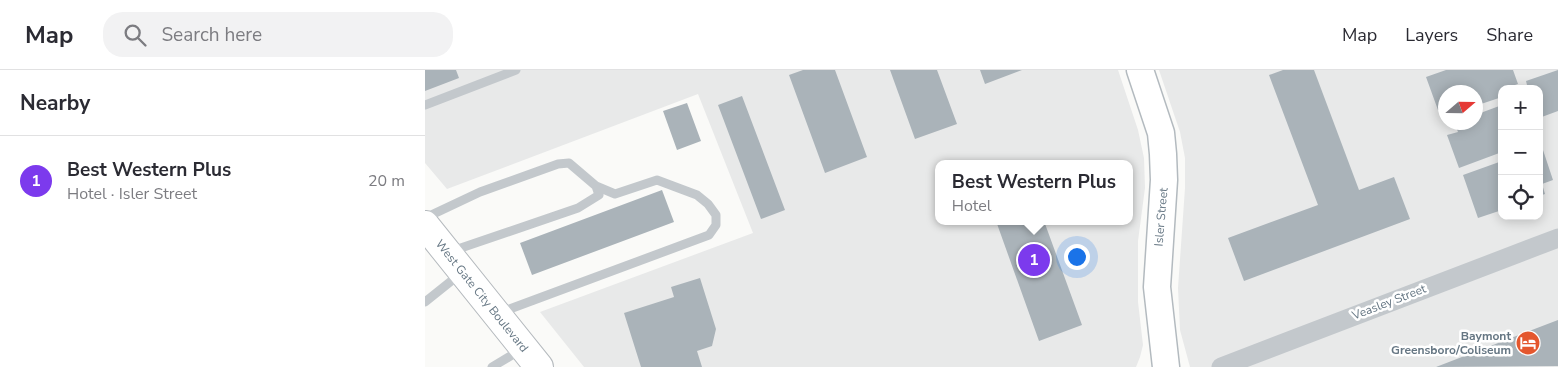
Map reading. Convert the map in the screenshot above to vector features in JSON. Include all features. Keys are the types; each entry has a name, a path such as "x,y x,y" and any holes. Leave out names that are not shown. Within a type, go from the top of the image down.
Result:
{"main road":[{"name":"West Gate City Boulevard","path":"425,226 532,357"}],"street":[{"name":"Isler Street","path":"1140,70 1161,133 1163,154 1165,180 1157,287 1166,367"},
{"name":"Veasley Street","path":"1221,367 1558,238"}],"lane":[{"path":"425,105 516,70"},
{"path":"425,218 480,192 558,164 569,163 596,186 615,194 657,180 697,195 716,215 716,225 709,235 497,314"},
{"path":"425,302 455,262 578,208 599,195 596,186"},
{"path":"492,367 532,357"}],"shaded area":[{"path":"425,70 1118,70 1138,130 1144,158 1145,188 1138,241 1138,302 1143,345 1136,367 584,367 540,312 753,233 698,94 447,189 425,163"},
{"path":"1159,70 1558,70 1558,367 1190,367 1180,330 1178,288 1185,188 1185,158 1180,132"}],"building":[{"path":"425,70 456,70 459,78 425,91"},
{"path":"803,70 835,70 867,157 825,173 789,75"},
{"path":"890,70 937,70 957,124 915,139"},
{"path":"980,70 1022,70 985,84"},
{"path":"1283,70 1314,70 1359,190 1394,177 1410,219 1244,281 1228,238 1318,205 1269,75"},
{"path":"1446,70 1513,70 1518,84 1498,85 1498,98 1483,103 1483,85 1438,85 1438,110 1426,77"},
{"path":"1558,70 1558,111 1543,117 1543,85 1527,85 1526,81"},
{"path":"742,96 785,210 761,219 718,105"},
{"path":"687,103 701,141 677,150 663,111"},
{"path":"1498,106 1498,153 1459,168 1447,135 1458,132 1457,130 1483,130 1483,112"},
{"path":"1543,150 1553,180 1543,184"},
{"path":"1498,162 1498,211 1478,218 1463,175"},
{"path":"662,190 674,222 532,275 520,243"},
{"path":"997,225 1045,225 1082,325 1039,341"},
{"path":"700,278 716,329 712,346 697,351 702,367 641,367 624,313 674,297 671,287"},
{"name":"Baymont Greensboro/Coliseum","path":"1558,320 1558,366 1436,367"}],"place":[{"name":"Best Western Plus","path":"1034,260"},
{"name":"Baymont Greensboro/Coliseum","path":"1528,343"}]}
